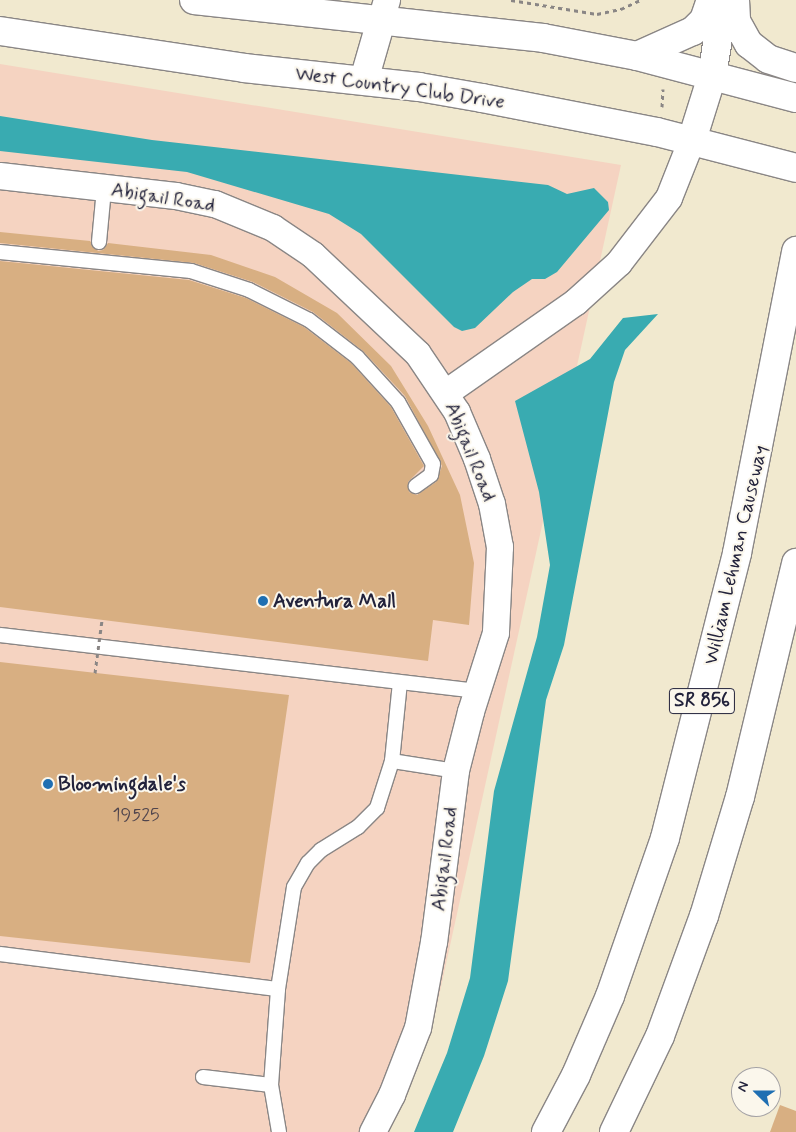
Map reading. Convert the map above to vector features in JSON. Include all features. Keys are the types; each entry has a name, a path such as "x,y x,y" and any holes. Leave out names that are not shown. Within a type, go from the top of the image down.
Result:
{"main road":[{"path":"194,0 384,10 637,56 796,98"},
{"path":"637,56 693,31 704,20 711,0"},
{"path":"692,140 712,76 724,0"},
{"path":"735,0 736,21 749,44 768,59 796,68"},
{"path":"364,80 384,10"},
{"name":"West Country Club Drive","path":"0,31 244,68 364,80 542,109 692,140 796,168"},
{"name":"William Lehman Causeway","path":"546,1132 576,1075 610,996 665,838 737,553 796,251"},
{"name":"SR 856","path":"614,1132 660,1036 709,901 750,756 796,563"}],"street":[{"path":"446,393 576,302 618,263 669,198 692,140"},
{"name":"Abigail Road","path":"0,176 176,196 214,204 288,237 313,255 394,328 418,354 446,393 469,437 486,482 500,547 496,633 477,691 456,771 434,942 418,1028 392,1095 373,1132"}],"lane":[{"path":"99,242 104,189"},
{"path":"0,252 191,271 248,290 309,320 357,357 398,402 433,464 431,475 416,486"},
{"path":"0,635 477,691"},
{"path":"280,1132 271,1085 278,989 289,905 297,880 322,850 370,818 382,798 392,761 400,682"},
{"path":"392,761 456,771"},
{"path":"0,954 278,989"},
{"path":"203,1077 271,1085"}],"path":[{"path":"511,0 597,14 622,10 640,0"},
{"path":"662,107 663,83"},
{"path":"95,673 102,620"}],"shaded area":[{"name":"Aventura Mall","path":"0,64 621,165 430,1037 382,1132 0,1132"}],"water":[{"path":"0,116 152,140 548,185 567,194 594,188 608,202 609,210 557,272 545,279 532,279 513,292 475,328 462,331 454,327 361,234 329,214 187,172 0,151"},
{"path":"658,314 625,350 614,382 564,645 546,700 508,981 484,1056 453,1132 414,1132 447,1053 470,978 494,791 537,637 550,565 539,492 515,401 590,359 623,318"}],"building":[{"path":"0,232 90,241 98,251 103,250 108,243 211,255 275,277 337,313 391,366 428,426 460,495 474,563 469,625 433,620 428,661 0,607 0,261 189,280 246,298 304,327 351,363 391,407 424,466 408,482 409,492 417,495 436,482 442,466 405,396 363,351 313,312 253,282 194,263 0,243"},
{"path":"0,662 289,695 250,963 0,936"},
{"path":"781,1105 796,1111 796,1132 770,1132 776,1117 781,1117"}],"place":[{"name":"Aventura Mall","path":"263,601"},
{"name":"Bloomingdale's","path":"48,784"}]}
